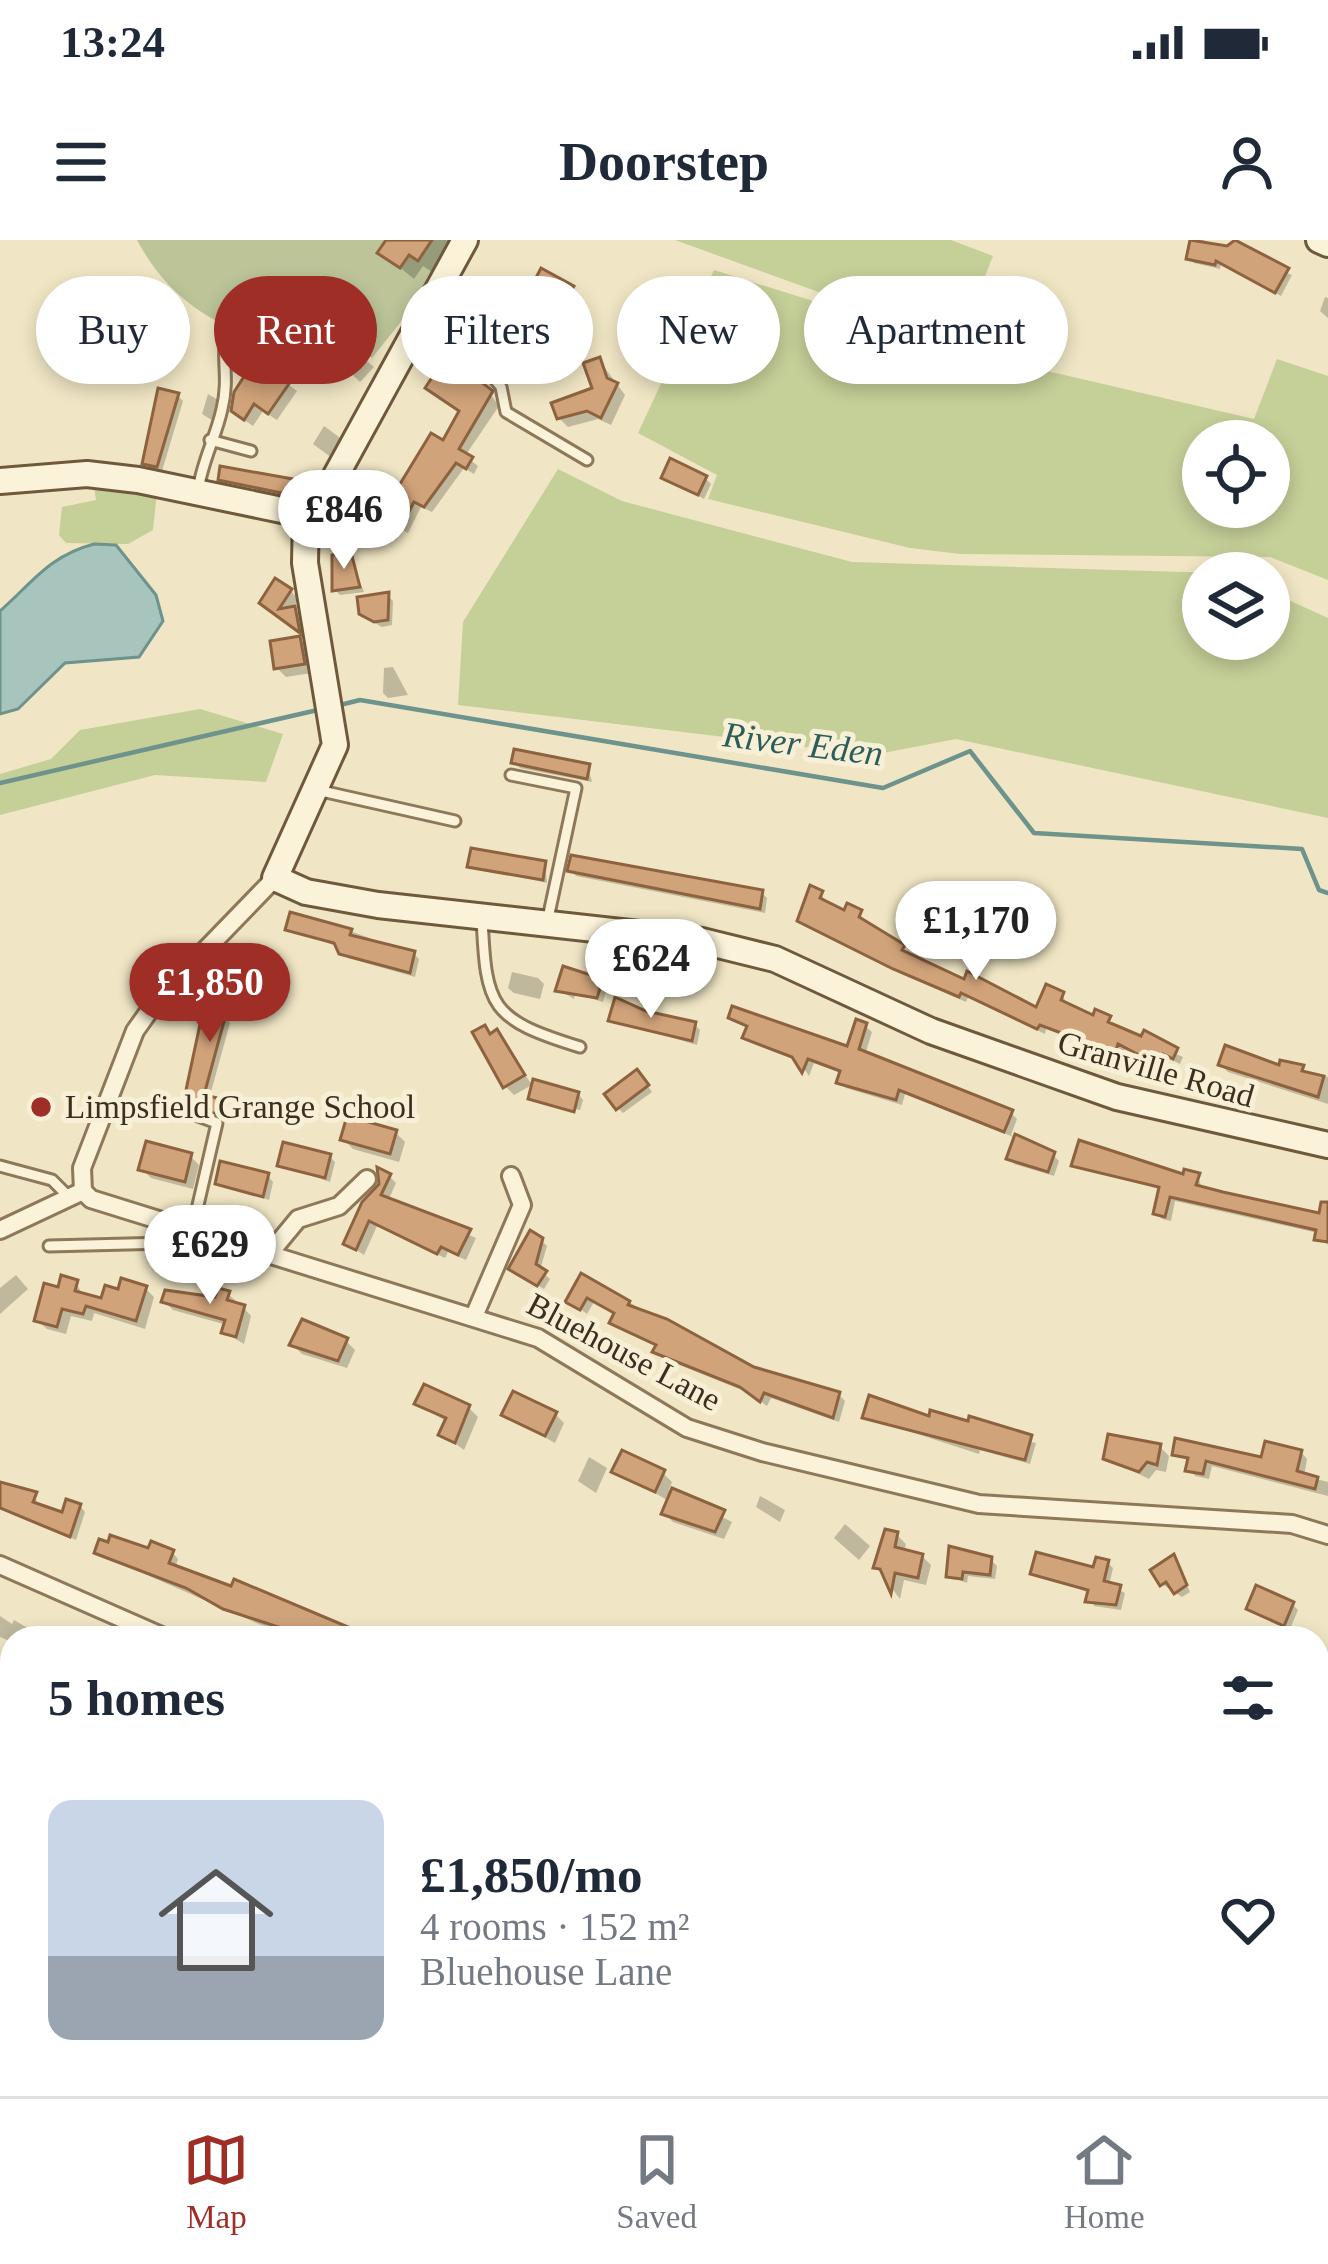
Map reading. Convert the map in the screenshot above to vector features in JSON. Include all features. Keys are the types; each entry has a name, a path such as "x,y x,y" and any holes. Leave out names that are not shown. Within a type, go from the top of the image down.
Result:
{"street":[{"path":"445,276 465,240"},
{"path":"1319,240 1328,244"},
{"path":"0,482 87,474 198,491 306,515 317,510 401,359"},
{"path":"0,1230 76,1194 93,1132 134,1031 157,1000 275,878 317,790 335,745 305,562 306,515"},
{"name":"Granville Road","path":"275,878 306,892 702,941 775,959 932,1031 1105,1093 1236,1128 1328,1145"},
{"path":"475,1315 523,1205 511,1176"},
{"path":"268,1254 298,1219 339,1206 367,1179"},
{"name":"Bluehouse Lane","path":"76,1194 538,1338 687,1428 763,1452 979,1504 1292,1524 1328,1534"},
{"path":"0,1565 139,1626"}],"lane":[{"path":"198,491 222,409 222,384"},
{"path":"498,384 506,412 587,460"},
{"path":"210,440 251,451"},
{"path":"511,775 576,788 548,923"},
{"path":"317,790 455,821"},
{"path":"482,917 486,988 494,1004 525,1026 580,1047"},
{"path":"50,1246 167,1243 185,1229 217,1123 187,1112"},
{"path":"0,1166 52,1180 76,1194"}],"green space":[{"path":"137,240 450,240 428,276 401,276 401,321 377,352 377,276 214,276 214,319 190,304 190,276 161,276"},
{"path":"675,240 951,240 993,256 985,276 804,276 804,287"},
{"path":"780,291 804,298 804,384 1068,384 1068,376 1254,419 1277,359 1328,376 1328,580 1290,565 1290,552 960,554 910,548 708,499 717,475 638,433 661,384 780,384"},
{"path":"558,469 622,501 852,562 1182,572 1182,660 1290,660 1290,601 1328,618 1328,818 956,739 873,755 458,705 463,622"},
{"path":"93,480 157,492 153,530 128,544 66,543 59,535 62,507 96,500"},
{"path":"200,709 283,734 266,782 155,775 0,815 0,774 51,759 80,730"}],"water":[{"path":"94,544 116,545 156,595 163,621 139,657 65,663 18,709 0,714 0,611 53,563"}],"building":[{"path":"386,240 432,240 418,261 409,255 400,268 377,253"},
{"path":"1190,240 1227,246 1235,240 1289,268 1275,293 1216,261 1215,265 1186,259"},
{"path":"600,357 607,378 618,384 601,418 587,411 557,419 551,403 592,388 593,359"},
{"path":"239,384 289,384 268,414 254,404 244,420 231,411"},
{"path":"428,384 484,384 493,391 459,449 473,457 466,469 456,463 424,507 414,502 400,528 388,522 381,536 361,525 376,495 389,502 431,433 443,440 459,411 425,388"},
{"path":"158,388 179,393 157,467 142,464"},
{"path":"670,458 707,476 698,495 661,478"},
{"path":"220,466 304,481 301,497 218,480"},
{"path":"351,552 360,587 332,591 332,555"},
{"path":"275,578 292,589 279,609 295,606 300,633 259,603"},
{"path":"389,592 388,620 374,622 359,614 357,597"},
{"path":"300,636 305,664 274,669 270,641"},
{"path":"514,749 590,764 587,779 511,763"},
{"path":"471,848 546,861 543,880 467,867"},
{"path":"571,855 763,890 760,909 567,871"},
{"path":"810,885 823,891 820,898 844,910 847,903 862,910 859,917 905,945 902,950 964,979 967,971 1036,1007 1046,984 1064,992 1061,1000 1093,1015 1095,1009 1111,1016 1108,1022 1141,1036 1144,1030 1178,1048 1173,1059 1163,1054 1158,1065 1118,1044 1115,1053 1040,1025 1037,1029 961,993 959,997 893,969 797,921"},
{"path":"290,912 352,929 350,935 415,951 410,973 339,954 334,943 285,930"},
{"path":"563,966 603,979 597,998 555,991"},
{"path":"234,969 247,982 221,1010 226,1014 204,1095 226,1100 223,1116 183,1104 202,1015 196,1010"},
{"path":"615,997 646,1011 696,1022 692,1041 608,1021"},
{"path":"732,1006 847,1046 856,1019 867,1023 859,1049 1013,1110 1004,1132 899,1090 896,1100 836,1083 840,1071 808,1059 802,1073 792,1057 742,1038 747,1026 728,1018"},
{"path":"485,1025 490,1034 497,1029 525,1075 503,1088 472,1032"},
{"path":"1225,1045 1279,1065 1280,1060 1304,1065 1302,1071 1324,1076 1318,1097 1218,1065"},
{"path":"637,1069 649,1085 616,1110 604,1094"},
{"path":"533,1079 579,1092 574,1112 528,1099"},
{"path":"347,1116 397,1130 390,1154 340,1140"},
{"path":"1015,1134 1055,1152 1048,1172 1006,1159"},
{"path":"1079,1140 1183,1174 1184,1169 1200,1173 1196,1185 1223,1192 1319,1213 1321,1202 1328,1202 1328,1242 1314,1240 1316,1230 1170,1197 1165,1217 1153,1214 1159,1187 1071,1166"},
{"path":"146,1141 192,1153 185,1182 138,1170"},
{"path":"283,1142 331,1154 325,1178 277,1166"},
{"path":"220,1161 269,1173 263,1197 215,1184"},
{"path":"377,1167 391,1174 381,1195 471,1229 458,1255 441,1247 437,1254 369,1221 356,1250 343,1244 362,1202 379,1184"},
{"path":"530,1230 543,1238 536,1264 547,1271 537,1286 508,1269"},
{"path":"581,1273 630,1301 628,1305 667,1319 754,1367 840,1392 833,1418 764,1393 760,1402 740,1387 652,1352 656,1345 609,1323 614,1313 587,1298 580,1310 565,1302"},
{"path":"61,1275 78,1280 75,1291 101,1298 105,1285 118,1289 121,1278 147,1286 136,1321 86,1306 83,1314 62,1309 57,1327 34,1321 44,1283 58,1287"},
{"path":"218,1288 230,1291 227,1300 245,1305 236,1337 221,1333 225,1320 161,1302 165,1290 215,1297"},
{"path":"302,1319 348,1338 338,1361 289,1345"},
{"path":"424,1384 470,1405 455,1443 438,1435 446,1418 414,1404"},
{"path":"513,1391 557,1412 545,1436 501,1415"},
{"path":"869,1395 929,1416 930,1410 968,1421 969,1416 1032,1435 1025,1460 862,1418"},
{"path":"1108,1434 1161,1444 1157,1465 1147,1462 1139,1472 1103,1459"},
{"path":"1175,1438 1261,1457 1265,1441 1302,1450 1297,1471 1318,1477 1315,1489 1206,1461 1203,1474 1185,1471 1188,1458 1172,1455"},
{"path":"622,1450 665,1470 655,1492 611,1472"},
{"path":"0,1482 37,1492 33,1502 62,1512 66,1499 81,1504 70,1537 0,1508"},
{"path":"672,1488 725,1510 715,1532 661,1514"},
{"path":"885,1529 898,1532 895,1547 923,1554 918,1578 895,1573 891,1594 880,1569 873,1568"},
{"path":"110,1535 148,1548 151,1541 174,1550 169,1563 231,1586 234,1579 346,1626 275,1626 223,1609 186,1588 94,1553 99,1539 108,1542"},
{"path":"949,1546 992,1557 990,1575 963,1572 962,1579 946,1577"},
{"path":"1036,1552 1093,1567 1096,1557 1109,1560 1104,1581 1121,1585 1116,1605 1085,1602 1088,1590 1030,1574"},
{"path":"1174,1554 1187,1585 1174,1594 1166,1582 1160,1586 1150,1570"},
{"path":"1256,1585 1294,1602 1284,1626 1246,1609"}],"waterway":[{"name":"River Eden","path":"344,704 360,700 883,788 970,751 1034,833 1302,849 1319,890 1328,893"},
{"name":"River Eden","path":"0,783 322,709"}],"place":[{"name":"Limpsfield Grange School","path":"41,1107"}]}
